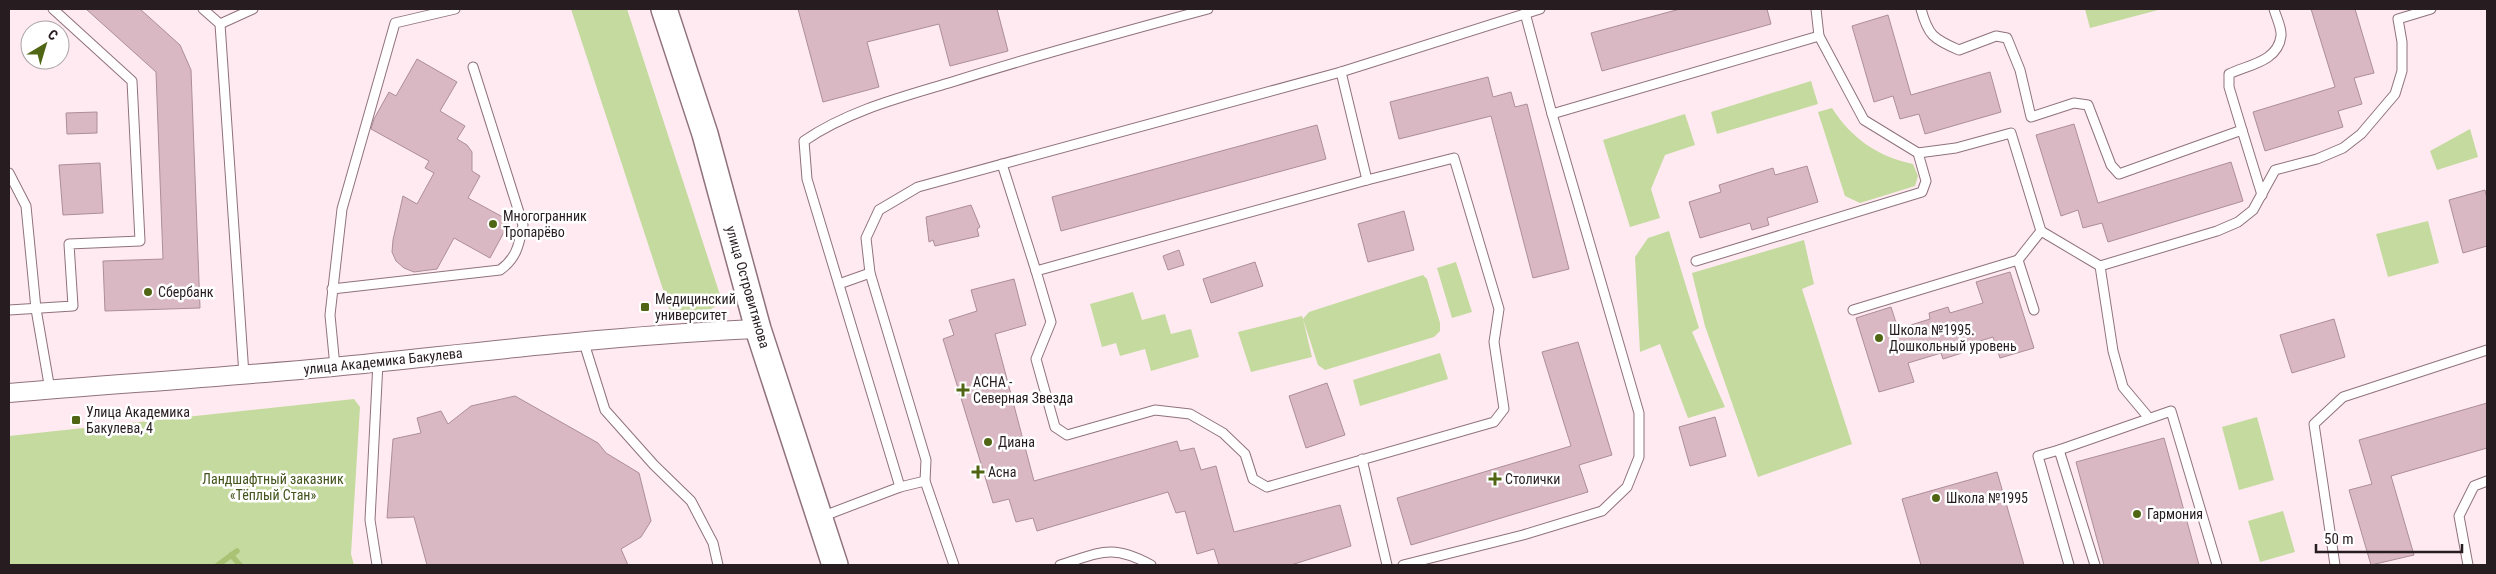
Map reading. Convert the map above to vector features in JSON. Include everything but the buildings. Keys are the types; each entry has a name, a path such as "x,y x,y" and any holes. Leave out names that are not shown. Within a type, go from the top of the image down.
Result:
{"main road":[{"name":"улица Островитянова","path":"664,9 705,134 758,329 818,518 835,565"}],"street":[{"name":"улица Академика Бакулева","path":"9,393 74,386 244,375 658,335 758,329"}],"lane":[{"path":"9,310 73,306 69,244 140,241 132,81 53,9"},
{"path":"203,9 220,24 244,375"},
{"path":"220,24 253,9"},
{"path":"335,366 330,315 342,210 395,23 455,9"},
{"path":"900,487 807,179 804,141 823,128 894,100 1052,50 1208,9"},
{"path":"954,565 925,481 926,460 870,273 866,238 878,210 918,187 1341,72 1540,9"},
{"path":"1816,9 1819,36 1864,120 1918,153 1956,148 2011,133 2041,231 2100,266 2217,231 2238,222 2253,210 2275,170 2317,160 2343,148 2361,134 2395,94 2402,70 2402,42 2398,19 2394,9"},
{"path":"1921,9 1927,30 1939,42 1959,50 1996,36 2007,38 2020,70 2031,118 2074,103 2088,105 2111,165 2119,174 2242,130"},
{"path":"2262,195 2230,87 2229,74 2247,65 2264,62 2276,50 2281,36 2274,9"},
{"path":"2398,19 2431,9"},
{"path":"1403,565 1523,535 1602,511 1627,487 1639,456 1639,413 1552,114 1525,13"},
{"path":"1552,114 1819,36"},
{"path":"332,289 500,270 508,264 518,250 523,224 473,66"},
{"path":"1341,72 1366,180"},
{"path":"1696,261 1922,192 1926,181 1918,153"},
{"path":"1002,164 1051,322 1036,359 1055,427 1068,435 1155,410 1190,414 1223,433 1245,454 1253,479 1267,487 1494,422 1504,409 1494,342 1499,309 1454,158 1366,180 1036,270"},
{"path":"9,173 26,206 36,309 50,390"},
{"path":"1853,310 2018,260 2041,231"},
{"path":"2018,260 2034,310"},
{"path":"2100,266 2113,351 2123,387 2149,418"},
{"path":"839,284 870,273"},
{"path":"584,343 605,410 654,465 691,501 713,542 718,565"},
{"path":"2335,565 2314,424 2342,397 2487,350"},
{"path":"377,565 370,520 371,461 378,362"},
{"path":"2069,565 2038,456 2125,429 2171,411 2217,565"},
{"path":"2059,450 2095,565"},
{"path":"1362,459 1387,565"},
{"path":"818,518 900,487 925,481"},
{"path":"2468,565 2459,516 2474,486 2487,481"},
{"path":"1060,565 1109,550 1131,554 1150,565"}],"green space":[{"path":"571,9 627,9 722,301 705,312 672,317"},
{"path":"2085,9 2162,9 2090,28"},
{"path":"1811,81 1818,104 1717,134 1711,112"},
{"path":"1832,108 1848,128 1866,145 1888,157 1913,164 1918,176 1915,186 1860,203 1845,196 1818,112"},
{"path":"1685,114 1695,145 1665,155 1651,189 1660,218 1630,227 1603,140"},
{"path":"2470,129 2478,157 2437,170 2430,151"},
{"path":"2428,221 2439,263 2388,277 2376,234"},
{"path":"1669,231 1699,328 1692,332 1725,407 1688,418 1660,344 1640,352 1635,257 1648,238"},
{"path":"1804,240 1814,284 1802,289 1852,444 1758,477 1705,326 1692,273"},
{"path":"1456,262 1472,312 1452,318 1437,268"},
{"path":"1423,275 1427,279 1440,323 1440,331 1434,337 1325,370 1318,365 1303,319 1309,312"},
{"path":"1133,292 1142,320 1165,314 1171,334 1191,329 1199,357 1151,371 1145,349 1120,356 1116,343 1102,347 1090,304"},
{"path":"1302,316 1312,357 1251,372 1238,332"},
{"path":"1440,353 1448,379 1360,406 1353,380"},
{"name":"Ландшафтный заказник «Тёплый Стан»","path":"354,399 360,407 351,554 354,565 9,565 9,436"},
{"path":"2257,417 2274,480 2239,490 2222,427"},
{"path":"2283,511 2295,552 2260,562 2248,521"}],"waterway":[{"path":"218,565 237,551"},
{"path":"231,555 240,565"}],"place":[{"name":"Многогранник Тропарёво","path":"493,224"},
{"name":"Сбербанк","path":"148,292"},
{"name":"Медицинский университет","path":"645,307"},
{"name":"Школа №1995. Дошкольный уровень","path":"1879,338"},
{"name":"АСНА - Северная Звезда","path":"963,390"},
{"name":"Улица Академика Бакулева, 4","path":"76,420"},
{"name":"Диана","path":"988,442"},
{"name":"Асна","path":"978,472"},
{"name":"Столички","path":"1495,479"},
{"name":"Школа №1995","path":"1936,498"},
{"name":"Гармония","path":"2137,514"}]}
